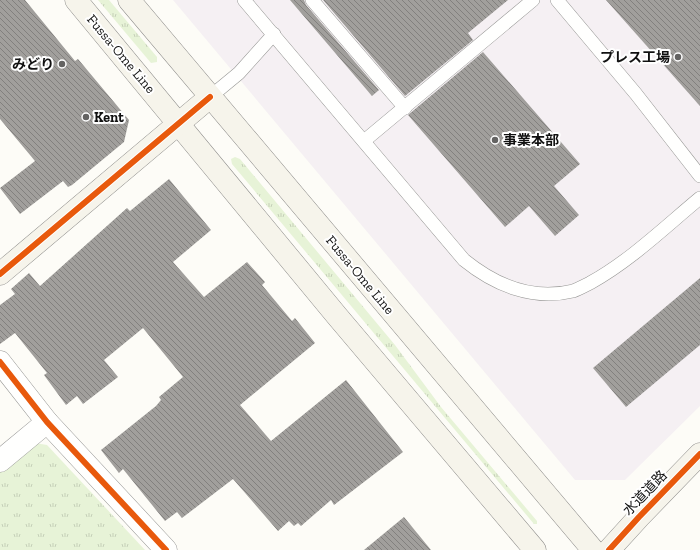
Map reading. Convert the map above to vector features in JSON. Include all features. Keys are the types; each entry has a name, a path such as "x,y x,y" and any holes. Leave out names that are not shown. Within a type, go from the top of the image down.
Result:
{"main road":[{"name":"Fussa-Ome Line","path":"76,0 337,316 535,550"},
{"name":"Fussa-Ome Line","path":"129,0 593,550"},
{"path":"0,274 210,97"},
{"name":"水道道路","path":"609,550 700,454"}],"street":[{"path":"0,362 47,422 166,550"},
{"path":"0,461 47,422"}],"lane":[{"path":"244,0 464,260 483,276 506,287 527,292 554,294 575,291 607,273 700,198"},
{"path":"312,0 405,108"},
{"path":"364,141 533,0"},
{"path":"557,0 636,94 700,176"},
{"path":"210,97 239,73 274,34"}],"shaded area":[{"path":"173,0 700,0 700,406 625,480 575,480"}],"green space":[{"path":"98,0 109,0 157,57 157,62 151,63"},
{"path":"235,157 240,159 395,345 441,407 537,521 537,524 534,524 232,164 231,159"},
{"path":"35,443 47,445 145,550 0,550 0,472"}],"building":[{"path":"0,0 25,0 75,61 78,59 129,120 124,142 72,185 68,187 63,181 20,214 0,188 35,161 0,119"},
{"path":"290,0 304,0 306,5 379,90 372,96"},
{"path":"323,0 508,0 468,33 473,40 405,96"},
{"name":"プレス工場","path":"606,0 700,0 700,106"},
{"name":"事業本部","path":"483,52 580,164 554,186 579,215 555,236 529,206 505,227 408,115"},
{"path":"169,179 211,230 173,262 204,297 247,262 265,282 262,285 292,321 295,318 315,343 240,405 271,441 346,380 403,452 334,505 331,500 301,526 298,523 294,526 289,521 278,531 233,479 182,518 177,512 165,521 123,469 119,473 101,450 156,406 161,400 159,397 183,377 143,328 104,360 118,377 83,404 77,396 66,405 44,375 47,373 15,333 0,344 0,305 15,294 11,289 29,273 40,286 127,208 130,211"},
{"path":"700,278 700,345 626,407 593,368"},
{"path":"404,517 431,550 364,550"}],"cycle path":[{"path":"0,274 210,97"},
{"path":"0,362 47,422 166,550"},
{"path":"609,550 700,454"}],"place":[{"name":"プレス工場","path":"678,57"},
{"name":"みどり","path":"62,64"},
{"name":"Kent","path":"86,117"},
{"name":"事業本部","path":"495,140"}]}
